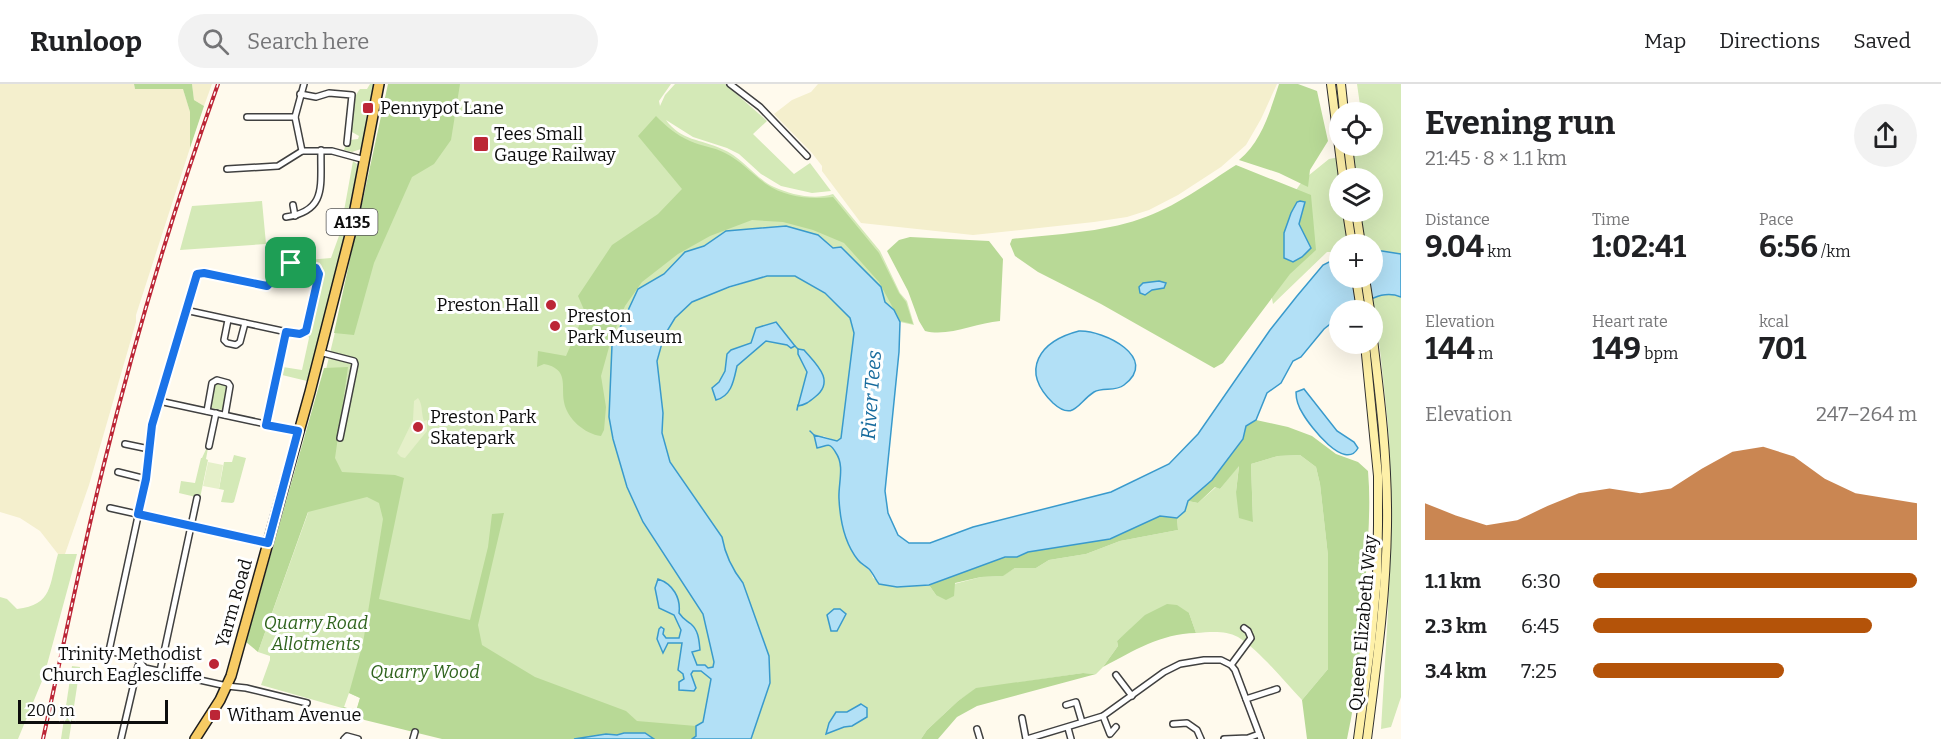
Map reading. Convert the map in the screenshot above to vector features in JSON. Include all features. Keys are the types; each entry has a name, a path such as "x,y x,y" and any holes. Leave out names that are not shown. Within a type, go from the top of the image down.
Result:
{"main road":[{"name":"Yarm Road","path":"195,739 228,686 350,235 379,84"}],"street":[{"path":"302,151 296,117 304,84"},
{"path":"730,84 760,107 807,156"},
{"path":"1331,84 1342,168"},
{"path":"1341,84 1343,102"},
{"path":"347,143 354,87"},
{"path":"300,94 316,97 329,93 352,95"},
{"path":"256,109 256,117"},
{"path":"247,117 296,117"},
{"path":"349,135 357,137"},
{"path":"286,217 307,212 315,204 321,178 321,150"},
{"path":"227,169 241,171 278,166 302,151 332,151 365,160"},
{"path":"293,205 295,216"},
{"path":"185,310 300,334 306,331 319,274 317,269 291,263 269,285 264,286 199,273 195,276 185,310 152,425 146,479 109,651 135,657 145,668 307,703"},
{"path":"228,320 224,340 236,345 240,342 245,323"},
{"path":"266,425 286,332"},
{"path":"320,352 354,361 355,364 340,438"},
{"name":"Queen Elizabeth Way","path":"1358,739 1377,578 1378,476 1366,354"},
{"name":"Queen Elizabeth Way","path":"1367,739 1386,579 1387,525 1383,420 1375,354"},
{"path":"207,411 212,384 217,381 228,383 230,386 225,415"},
{"path":"159,401 298,431"},
{"path":"208,446 216,413"},
{"path":"125,444 149,449"},
{"path":"118,472 146,479"},
{"path":"160,671 196,498"},
{"path":"110,508 268,543"},
{"path":"1231,665 1251,638 1244,628"},
{"path":"1022,718 1027,739 1068,728 1103,716 1164,672 1180,664 1221,660 1231,665 1238,676 1260,736 1224,739"},
{"path":"121,739 138,666 141,663"},
{"path":"1116,675 1132,696"},
{"path":"1246,699 1277,689"},
{"path":"1066,705 1076,702 1082,722"},
{"path":"1103,716 1107,736"},
{"path":"1173,724 1187,723 1197,730 1201,739"},
{"path":"1107,736 1116,727"},
{"path":"1068,728 1071,739"},
{"path":"977,729 980,739"},
{"path":"413,739 415,732"},
{"path":"344,739 347,736 358,739"}],"shaded area":[{"path":"0,84 134,84 135,89 183,88 190,112 190,148 136,315 136,322 89,485 65,554 58,554 40,531 20,518 0,512"},
{"path":"192,84 212,84 204,106 194,100"},
{"path":"818,84 1277,84 1246,145 1221,167 1178,195 1149,210 1127,217 1094,222 973,235 861,223 822,171 822,166 812,153 774,114 792,100 811,92"}],"green space":[{"path":"134,84 192,84 194,100 204,106 190,148 190,112 183,89 135,89"},
{"path":"370,84 374,84 361,149 352,152 344,150 350,140 358,139 359,136 352,132 352,109 360,89 367,89"},
{"path":"388,84 460,84 451,140 434,164 412,177 374,263 354,335 334,333"},
{"name":"Quarry Road Allotments","path":"389,84 671,84 659,101 660,106 665,95 675,84 725,84 767,121 753,134 794,174 810,163 831,191 812,193 781,186 761,174 739,154 693,137 666,120 685,136 729,153 774,187 803,196 818,197 833,194 880,251 900,293 907,301 914,325 900,322 894,310 885,302 881,287 818,235 786,226 726,231 704,246 685,252 664,274 638,290 609,417 627,487 643,522 703,614 714,662 703,723 692,739 654,739 644,733 574,739 356,713 360,698 349,693 342,708 261,685 270,656 258,652 308,513 323,382 361,224"},
{"path":"1279,84 1298,84 1317,91 1328,141 1310,170 1308,187 1279,173 1239,160 1259,135"},
{"path":"1357,84 1401,84 1401,254 1383,252 1383,234 1329,234 1329,252 1273,304 1261,241 1303,180 1329,159 1345,156 1383,156 1383,102 1360,102"},
{"path":"656,116 685,139 731,156 766,184 781,192 798,197 833,197 879,253 906,302 913,324 900,321 879,282 844,243 813,230 783,222 752,220 710,236 678,254 642,282 625,306 611,340 601,376 606,407 604,430 601,436 595,435 578,425 569,414 564,402 561,374 552,366 544,364 537,367 538,351 566,356 585,312 578,296 612,245 658,214 682,189 638,136"},
{"path":"353,161 357,164 357,169 338,266 307,381 282,375 283,367 302,370 309,338 307,332 311,328 313,310 323,276 317,265 295,261 331,258 340,233"},
{"path":"1236,165 1311,195 1316,250 1290,274 1223,363 1214,368 1101,304 1038,272 1015,256 1010,244 1012,239 1093,230 1140,219 1177,202"},
{"path":"262,201 266,244 180,250 192,206"},
{"path":"910,237 989,241 1003,259 1000,321 953,331 925,331 908,291 887,251 899,240"},
{"path":"767,276 795,276 825,293 850,318 854,333 841,438 837,441 823,436 840,463 839,500 848,542 873,578 897,587 929,585 936,595 954,584 981,577 1002,576 1015,568 1036,568 1049,560 1086,554 1120,541 1178,530 1177,518 1185,511 1188,501 1198,503 1216,487 1220,489 1239,465 1236,492 1253,521 1251,464 1278,456 1300,455 1316,467 1320,484 1328,556 1328,669 1302,700 1247,643 1223,632 1196,633 1189,613 1124,635 1117,641 1118,646 1096,674 1083,673 976,689 958,701 927,730 921,739 751,739 770,683 743,583 730,561 722,537 670,461 662,433 663,413 657,361 664,336 675,318 692,302 706,295"},
{"path":"1393,294 1401,297 1401,697 1391,727 1381,729 1388,612 1391,488 1388,426 1380,354 1383,354 1383,300 1372,300 1372,297"},
{"name":"Quarry Wood","path":"348,367 335,458 342,472 395,475 404,478 379,599 470,620 488,547 492,514 504,513 478,625 482,645 535,677 626,711 637,721 696,726 696,736 692,739 654,739 644,733 624,733 574,739 442,739 332,712 344,707 356,711 360,698 349,693 363,643 383,519 379,503 367,497 308,512 258,652 246,642 324,368"},
{"path":"217,382 228,385 223,410 210,408"},
{"name":"Preston Park Skatepark","path":"418,398 424,421 427,420 427,431 405,458 401,457 397,453 413,420 414,401"},
{"path":"1256,420 1288,427 1312,436 1336,454 1358,462 1368,471 1369,522 1366,573 1357,677 1347,739 1307,739 1302,700 1328,669 1328,556 1316,467 1300,455 1278,456 1251,464 1253,522 1239,518 1236,492 1239,466 1220,489 1215,487 1198,503 1188,501 1212,480 1246,426"},
{"path":"207,447 206,459 208,460 200,498 179,493 181,481 195,483 201,458"},
{"path":"234,455 246,458 234,502 221,502 224,490 219,489 224,462 232,462"},
{"path":"208,462 223,465 219,489 203,486"},
{"path":"1160,516 1177,518 1178,530 1120,541 1086,554 1049,560 1036,568 1015,568 1003,576 981,577 955,583 954,596 946,600 936,595 929,585 996,559 1110,539"},
{"path":"58,554 77,554 44,676 18,739 0,739 0,597 7,599 17,609 37,603 48,592"},
{"path":"1167,604 1177,605 1189,613 1196,633 1159,640 1103,667 1118,646 1117,641 1145,615"},
{"path":"72,666 80,667 69,739 61,739"},
{"path":"1083,673 1096,674 977,706 957,717 938,739 921,739 927,730 958,701 976,688"}],"water":[{"path":"1300,201 1305,202 1299,224 1311,248 1293,262 1284,258 1284,233 1291,213"},
{"name":"River Tees","path":"786,226 818,235 833,248 841,247 881,287 885,302 894,310 900,322 885,491 888,513 898,535 909,543 930,543 973,527 1111,492 1169,464 1198,434 1270,330 1323,265 1329,262 1329,288 1383,288 1383,251 1401,254 1401,297 1384,295 1370,300 1329,300 1329,325 1301,357 1293,361 1281,383 1267,393 1256,420 1246,426 1243,439 1212,480 1188,501 1185,511 1177,518 1160,516 1110,539 1028,552 1017,557 1005,557 929,585 897,587 879,584 853,554 844,531 841,515 839,458 830,446 817,448 814,435 837,441 841,438 854,333 850,318 825,293 795,276 767,276 729,287 692,302 675,318 664,336 657,361 663,413 662,433 670,462 722,537 730,561 743,583 769,656 770,683 751,739 692,739 696,736 696,726 703,722 711,679 701,671 693,671 691,674 696,688 694,691 679,690 679,682 684,679 683,674 678,670 682,643 668,643 663,653 657,639 661,627 664,629 663,634 666,638 679,638 681,630 674,615 659,608 655,588 658,579 668,584 675,592 679,602 679,613 697,633 700,650 692,652 697,665 705,665 708,668 713,667 714,662 703,614 643,522 627,487 609,417 612,345 638,289 664,274 685,252 704,246 726,231"},
{"path":"1159,281 1166,283 1164,288 1152,290 1145,295 1140,293 1139,287 1143,283"},
{"path":"776,322 795,346 791,348 787,345 766,341 737,366 729,391 716,400 712,388 719,382 725,371 727,354 731,350 751,343 756,328"},
{"path":"1079,331 1102,335 1114,341 1132,356 1136,365 1133,375 1124,385 1094,392 1071,411 1066,411 1053,403 1043,391 1037,379 1036,368 1045,349 1065,336"},
{"path":"798,349 804,350 814,361 822,373 824,385 809,402 798,406 807,372 798,354"},
{"path":"1304,389 1337,431 1354,442 1358,448 1352,454 1337,451 1307,420 1296,395 1296,392"},
{"path":"834,609 840,609 846,614 837,631 831,631 827,615"},
{"path":"861,704 867,708 867,717 852,726 826,734 829,723 836,712 847,712"},
{"path":"645,733 654,739 574,739 606,734 617,735"}],"waterway":[{"path":"795,346 798,349"},
{"path":"797,410 798,405"},
{"path":"810,431 814,435"}],"railway":[{"path":"43,739 115,419 170,227 218,84"}],"place":[{"name":"Pennypot Lane","path":"368,108"},
{"name":"Tees Small Gauge Railway","path":"481,144"},
{"name":"Preston Hall","path":"551,305"},
{"name":"Preston Park Museum","path":"555,326"},
{"name":"Preston Park Skatepark","path":"418,427"},
{"name":"Trinity Methodist Church Eaglescliffe","path":"214,664"},
{"name":"Witham Avenue","path":"215,715"}],"route":[{"path":"291,263 316,268 319,274 306,331 302,334 286,332 266,425 298,431 268,543 138,514 146,479 152,425 195,276 201,272 267,286 291,263"}]}
